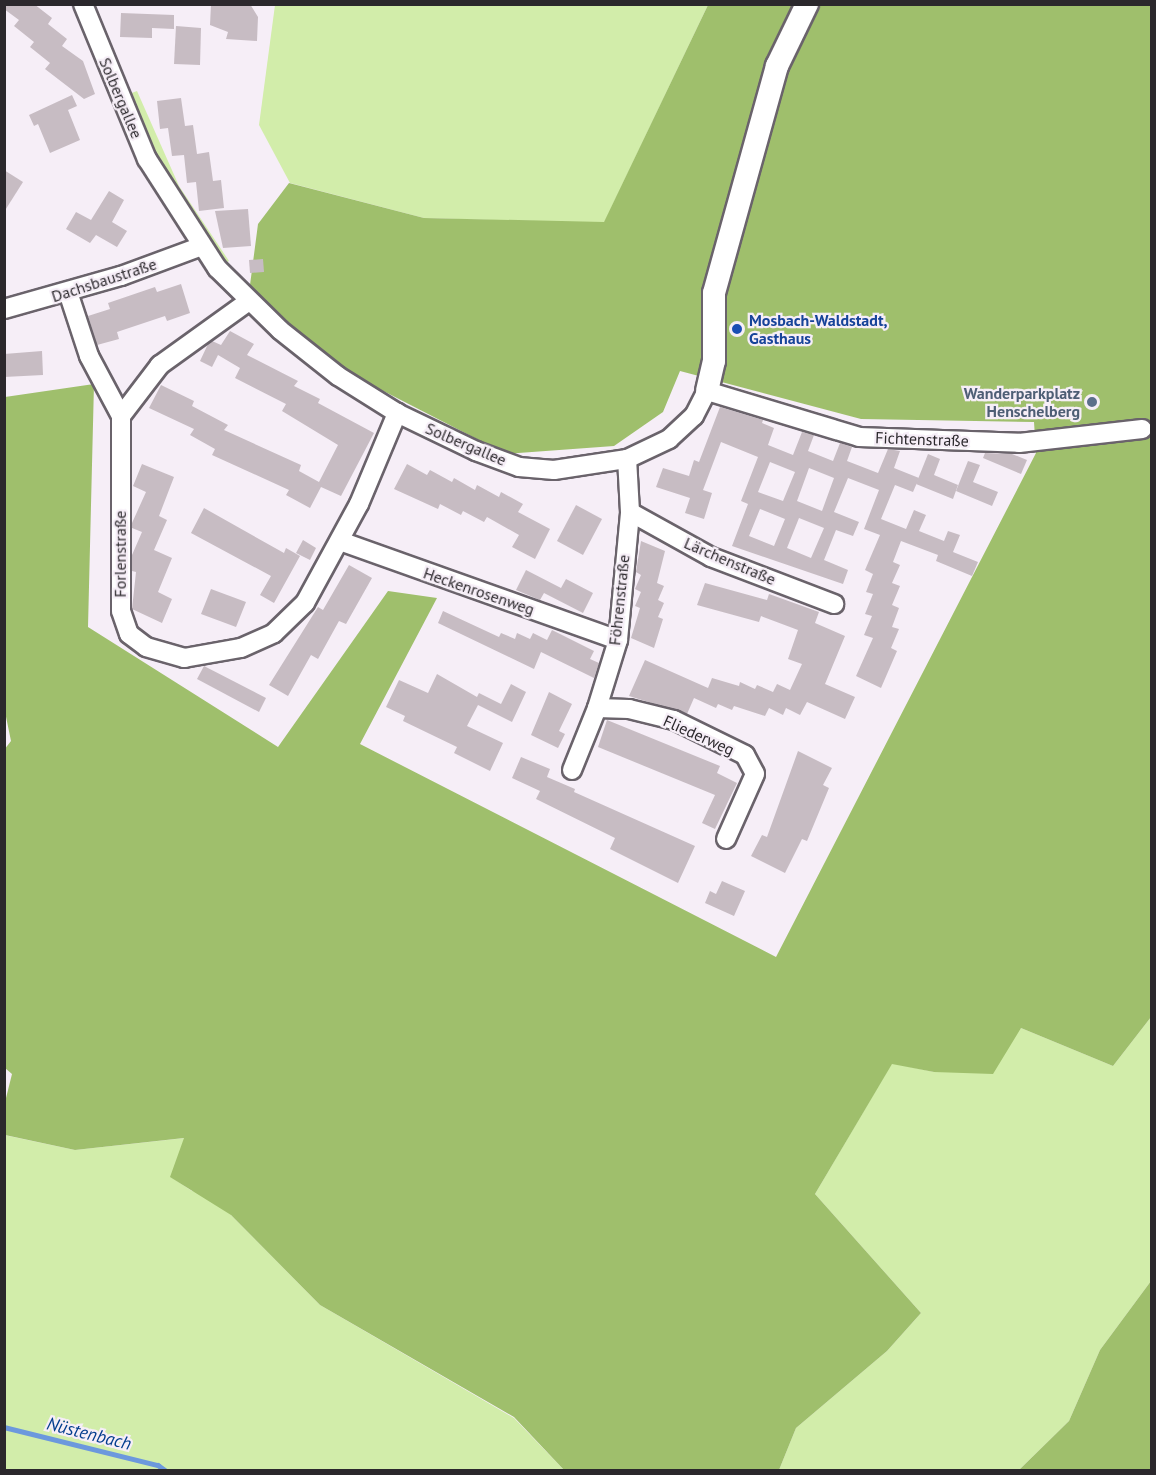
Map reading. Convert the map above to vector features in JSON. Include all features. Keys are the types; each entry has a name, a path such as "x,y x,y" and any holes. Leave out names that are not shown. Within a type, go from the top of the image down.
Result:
{"street":[{"name":"Solbergallee","path":"83,4 147,159 202,246 249,301 338,376 397,413 476,451 519,467 554,470 627,459 669,438 694,416 707,391 714,361 714,293 777,66 807,4"},
{"name":"Dachsbaustraße","path":"4,309 68,292 202,246"},
{"path":"68,292 89,356 121,416 160,365 249,301"},
{"name":"Fichtenstraße","path":"707,391 859,437 1019,444 1142,429"},
{"name":"Forlenstraße","path":"121,416 121,611 129,634 146,647 184,658 205,657 241,648 274,633 305,603 340,541 397,413"},
{"name":"Föhrenstraße","path":"572,770 597,708 618,639 630,512 627,459"},
{"name":"Lärchenstraße","path":"630,512 711,557 834,604"},
{"name":"Heckenrosenweg","path":"340,541 618,639"},
{"name":"Fliederweg","path":"597,708 629,709 674,720 745,755 755,774 726,839"}],"green space":[{"path":"275,5 708,5 604,223 424,218 290,183 259,125"},
{"path":"708,5 1151,5 1151,1017 1113,1066 1021,1028 993,1074 934,1072 892,1064 815,1194 921,1313 887,1351 796,1428 779,1470 564,1470 514,1417 320,1305 231,1215 170,1177 184,1138 75,1150 5,1135 5,1102 12,1074 5,1068 4,750 11,741 4,707 5,397 94,384 88,627 278,747 388,591 437,598 360,744 776,957 1036,453 1034,422 861,419 680,371 663,412 614,446 506,454 323,360 250,285 258,224 289,183 424,218 604,222"},
{"path":"137,91 179,186 229,261 217,268 121,97"},
{"path":"1151,1017 1151,1281 1100,1350 1069,1421 1019,1470 779,1470 796,1428 887,1351 921,1313 815,1194 892,1063 934,1072 1021,1028 1113,1066"},
{"path":"4,1135 75,1150 185,1138 171,1177 192,1191 224,1195 231,1215 320,1305 514,1418 564,1470 5,1470"},
{"path":"1151,1281 1151,1470 1019,1470 1069,1421 1100,1350"}],"building":[{"path":"4,4 34,4 52,18 48,24 67,39 62,46 83,61 95,94 84,99 45,69 50,63 30,47 34,42 14,26 19,20 4,9"},
{"path":"211,4 250,4 258,17 257,41 226,39 228,32 210,25"},
{"path":"121,13 174,15 174,29 152,28 152,38 120,37"},
{"path":"176,26 201,28 200,65 174,64"},
{"path":"72,95 77,106 68,110 80,140 50,153 38,124 34,126 29,115"},
{"path":"181,98 185,126 193,125 197,154 209,152 213,181 221,180 224,208 199,211 196,182 187,183 184,155 172,156 168,128 160,129 157,101"},
{"path":"4,170 23,182 4,212"},
{"path":"109,191 124,200 112,222 127,231 117,247 96,235 90,243 66,229 76,212 91,220"},
{"path":"248,209 251,246 223,248 215,211"},
{"path":"263,259 264,272 250,273 249,260"},
{"path":"181,284 190,313 167,321 165,316 117,332 119,339 97,345 88,316 110,309 108,303 155,287 157,292"},
{"path":"230,331 254,344 247,355 298,381 294,386 320,399 318,403 374,433 341,496 321,487 310,508 286,495 289,490 212,455 215,449 190,435 194,429 149,408 161,385 194,401 192,406 228,425 224,430 301,465 299,471 319,482 338,445 282,411 286,404 235,378 240,368 218,355 212,367 200,361 208,344 212,341 221,345"},
{"path":"42,351 43,375 4,377 4,354"},
{"path":"720,407 763,420 762,423 774,428 768,445 793,455 802,432 814,435 808,451 833,461 840,443 852,447 847,461 878,473 888,449 900,451 894,468 919,478 913,492 895,485 881,519 906,529 914,510 926,515 919,531 944,541 948,531 960,535 953,552 978,562 972,576 936,561 938,555 901,541 893,562 900,565 892,583 900,586 892,605 899,608 892,627 899,629 891,648 897,651 881,688 856,676 873,638 864,635 872,616 865,614 873,594 866,592 873,574 865,570 880,535 864,529 879,490 848,478 834,512 859,522 853,536 836,530 824,560 848,570 843,584 732,546 748,504 741,501 758,457 721,442 703,490 712,493 704,519 685,513 690,498 656,487 663,468 689,476 694,460 699,462","holes":["770,462 795,472 783,501 758,492","809,468 834,478 822,511 797,501","760,509 785,519 774,546 749,536","799,518 824,528 811,558 787,548"]},
{"path":"985,453 1012,454 1027,460 1021,474 983,458"},
{"path":"928,454 940,459 934,475 958,485 953,499 916,484"},
{"path":"968,461 980,465 973,482 998,492 992,506 956,491"},
{"path":"142,464 174,477 159,516 167,520 154,550 172,558 158,592 172,599 162,623 132,609 136,572 132,571 132,555 142,532 132,528 132,523 146,492 133,486"},
{"path":"407,464 427,475 430,470 452,482 454,478 475,490 477,485 499,497 501,492 523,504 518,512 550,529 535,559 512,547 519,535 487,517 484,522 463,511 461,515 440,504 438,509 394,489"},
{"path":"576,505 602,519 583,555 557,541"},
{"path":"204,508 284,553 286,548 300,556 274,603 260,595 271,576 191,533"},
{"path":"303,540 316,548 310,560 296,553"},
{"path":"641,541 665,551 657,583 664,586 658,600 664,603 658,617 663,619 654,648 631,638 640,608 635,606 641,592 635,589 641,575 636,572"},
{"path":"349,565 372,578 346,624 339,621 318,659 311,655 288,696 269,685 318,607 323,610"},
{"path":"526,570 561,588 566,579 593,593 583,613 544,593 540,600 516,590"},
{"path":"705,583 767,600 769,594 819,612 815,623 845,636 825,684 855,697 845,719 807,702 800,715 786,708 783,715 769,708 765,716 734,706 732,710 718,704 716,708 694,698 687,714 629,696 645,660 708,688 712,678 739,686 740,682 755,689 757,685 773,692 777,684 790,690 802,664 788,659 798,630 761,616 759,622 697,605"},
{"path":"211,589 246,602 236,627 201,614"},
{"path":"443,611 499,637 501,633 515,639 517,633 530,639 533,633 547,640 552,630 594,651 590,659 599,663 594,678 541,652 534,669 438,623"},
{"path":"204,666 266,698 259,712 197,679"},
{"path":"437,674 477,697 479,693 501,704 511,684 526,692 512,722 478,705 467,726 503,743 490,771 454,753 457,747 403,721 405,716 386,707 399,680 428,693"},
{"path":"549,692 572,704 559,731 565,734 558,748 531,735"},
{"path":"607,720 720,766 717,773 737,783 715,829 702,823 715,795 598,747"},
{"path":"798,751 832,768 823,785 829,788 807,841 802,839 785,873 751,856 762,835 767,837"},
{"path":"521,757 550,769 547,777 575,789 574,792 695,846 678,883 610,849 615,838 536,799 540,791 512,778"},
{"path":"722,881 745,891 734,916 705,903 710,891 716,894"}],"waterway":[{"name":"Nüstenbach","path":"4,1427 158,1465 165,1470"}],"place":[{"name":"Mosbach-Waldstadt, Gasthaus","path":"737,329"},
{"name":"Wanderparkplatz Henschelberg","path":"1092,402"}]}
